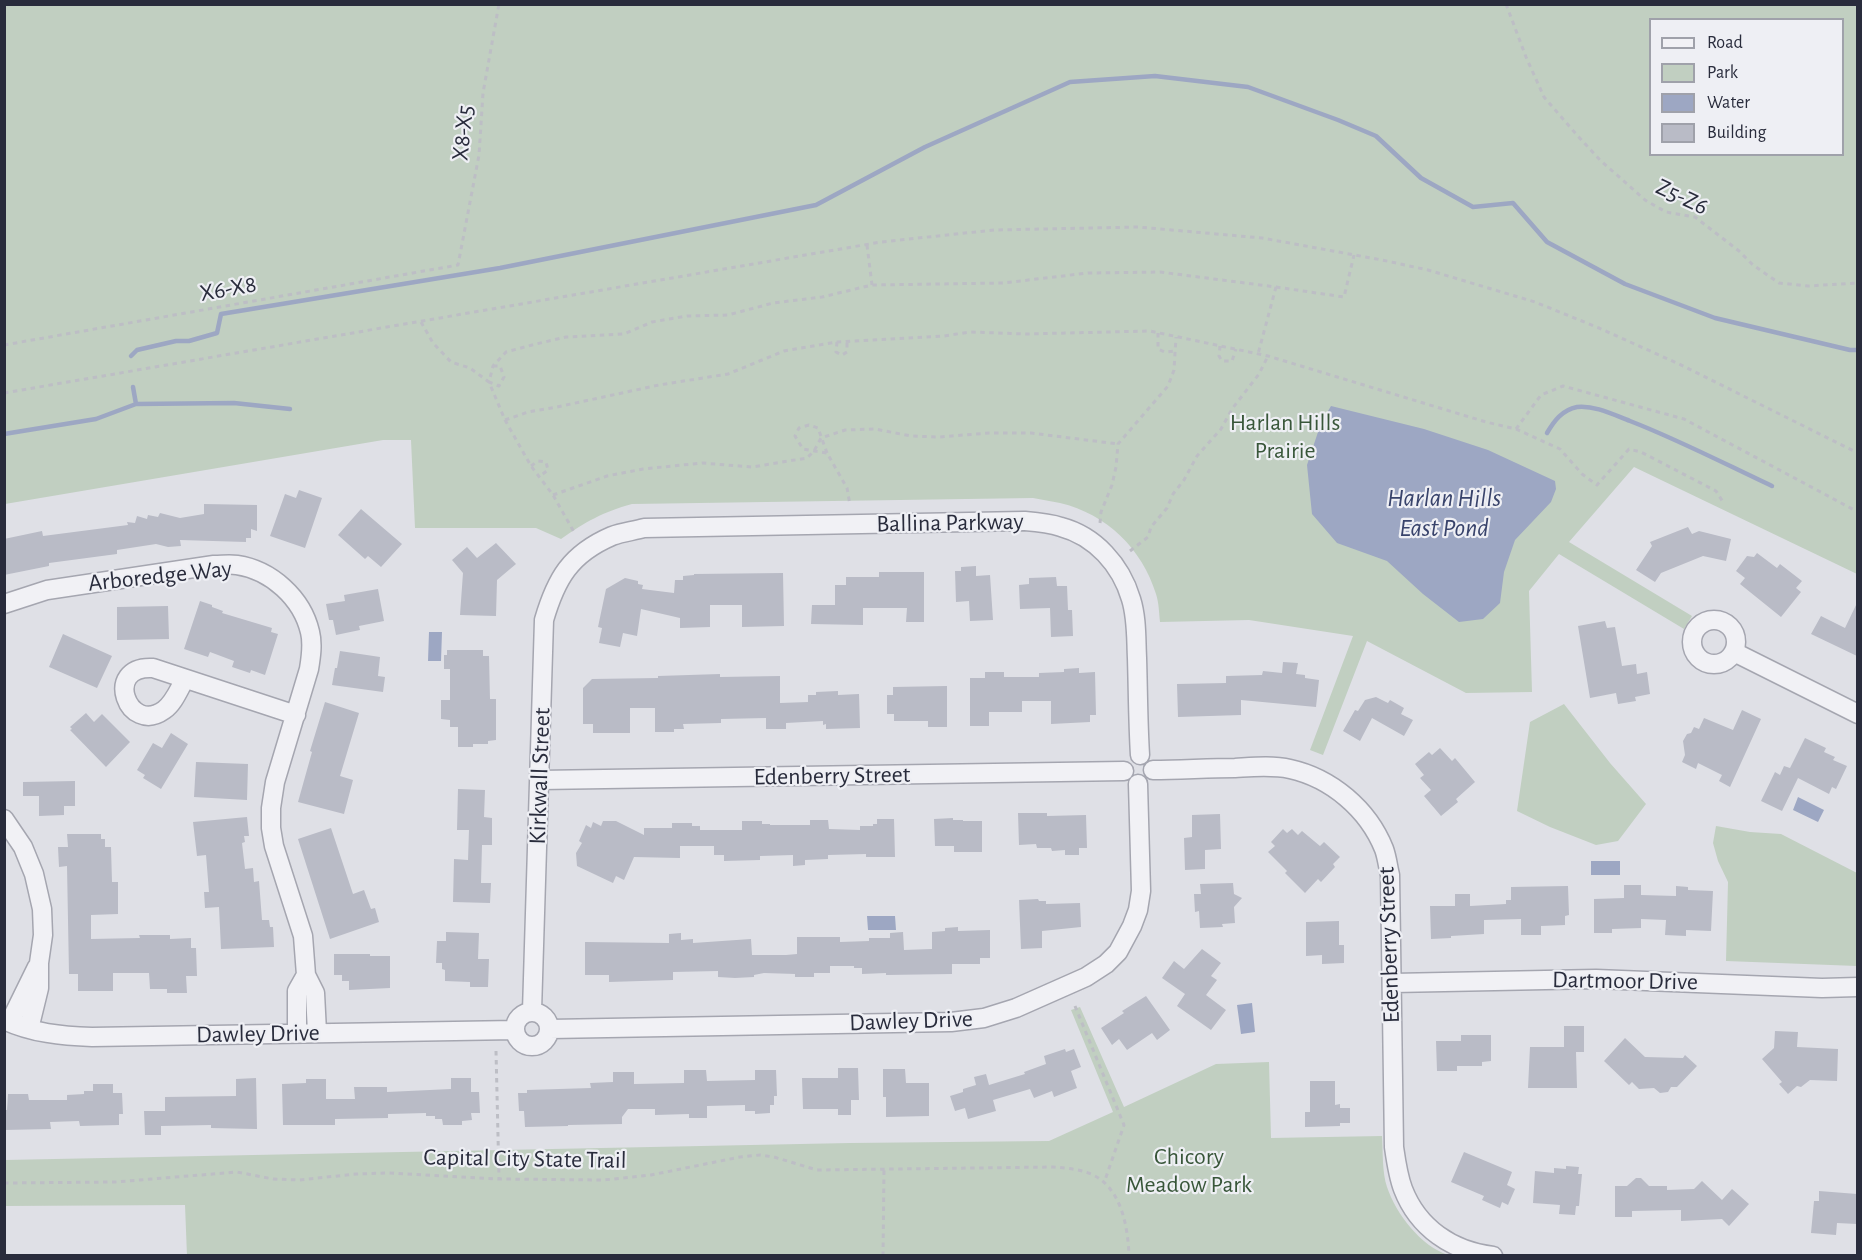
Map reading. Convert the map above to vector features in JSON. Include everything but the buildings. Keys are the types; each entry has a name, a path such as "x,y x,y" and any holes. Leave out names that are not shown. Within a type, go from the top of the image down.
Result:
{"street":[{"name":"Ballina Parkway","path":"582,553 613,536 644,528 1024,521 1062,527 1090,540 1106,554 1120,573 1131,599 1136,621 1140,755"},
{"name":"Kirkwall Street","path":"532,1011 544,620 551,596 561,576 582,553"},
{"name":"Arboredge Way","path":"4,604 47,590 214,565 238,566 262,573 282,586 294,599 310,632 311,651 309,669 275,782 271,828 274,846 303,936 306,975 315,993 317,1032"},
{"path":"1734,652 1857,714"},
{"path":"185,679 296,715"},
{"path":"1140,755 1148,758 1153,770 1146,781 1138,784 1130,782 1125,775 1124,767 1128,759 1140,755"},
{"name":"Edenberry Street","path":"1153,770 1263,767 1289,769 1317,778 1340,791 1373,827 1384,849 1390,875 1394,1147 1403,1189 1414,1209 1431,1230 1460,1248 1493,1256"},
{"name":"Edenberry Street","path":"540,780 1124,771"},
{"name":"Dawley Drive","path":"550,1029 951,1022 984,1018 1016,1008 1086,977 1106,964 1125,942 1138,910 1141,891 1138,784"},
{"path":"4,819 23,847 34,874 42,909 43,935 39,963 39,988 29,1029"},
{"path":"7,1021 39,963"},
{"name":"Arboredge Way","path":"297,1033 297,991 306,975"},
{"name":"Dartmoor Drive","path":"1393,983 1596,979 1822,988 1857,987"},
{"path":"532,1011 543,1015 550,1029 546,1040 536,1046 520,1041 515,1030 519,1017 532,1011"},
{"name":"Dawley Drive","path":"7,1021 29,1029 61,1036 92,1037 515,1030"}],"path":[{"name":"X8-X5","path":"458,265 478,155 483,93 499,4"},
{"name":"Z5-Z6","path":"1506,4 1544,97 1600,160 1645,200 1666,212 1695,217 1753,265 1779,283 1808,286 1857,283"},
{"path":"4,393 867,245 994,230 1138,227 1262,238 1354,255 1428,270 1535,302 1679,364 1857,453"},
{"path":"867,245 872,285"},
{"path":"574,532 553,495 531,466 505,420 489,382 493,366 506,352 566,337 624,334 652,322 687,316 728,315 773,303 822,297 872,285 1003,283 1088,273 1160,272 1344,297 1354,255"},
{"name":"X6-X8","path":"4,345 458,265"},
{"path":"1257,354 1276,287"},
{"path":"421,322 433,343 451,362 471,368 489,382 499,386 504,377 500,366 493,366"},
{"path":"505,420 528,412 659,385 728,374 784,351 837,342 944,336 970,332 1025,334 1150,332 1268,356 1516,429 1560,449 1582,474 1597,485 1629,449 1641,452 1716,491 1723,502"},
{"path":"1158,333 1158,349 1165,352 1175,351"},
{"path":"1100,523 1101,512 1112,485 1118,444 1168,386 1174,370 1176,337"},
{"path":"837,342 836,352 842,355 847,352 847,342"},
{"path":"1220,346 1219,356 1222,361 1232,361 1236,349"},
{"path":"1130,551 1148,537 1151,527 1167,508 1197,456 1221,429 1232,409 1259,374 1268,356"},
{"path":"1516,429 1540,395 1563,386 1684,419 1857,513"},
{"path":"826,453 803,449 795,436 799,428 809,425 818,428 826,453 847,488 850,505"},
{"path":"553,495 607,476 643,469 702,463 752,467 807,458 821,438 845,430 875,429 911,436 939,437 988,433 1031,433 1118,444"},
{"path":"531,466 538,461 546,462 548,470 539,477"},
{"path":"1075,1006 1124,1125 1104,1182 1114,1194 1122,1212 1129,1239 1129,1256"},
{"path":"496,1051 499,1179"},
{"name":"Capital City State Trail","path":"4,1183 115,1182 237,1173 273,1179 299,1180 388,1173 499,1179 604,1180 629,1178 760,1155 774,1156 817,1170 1053,1167 1092,1174 1104,1182"},
{"path":"883,1256 884,1170"}],"green space":[{"name":"Harlan Hills Prairie","path":"4,5 1857,5 1857,574 1634,467 1569,542 1692,616 1684,629 1559,554 1529,591 1532,692 1466,693 1367,641 1323,755 1310,750 1353,636 1249,620 1160,622 1157,597 1150,578 1132,548 1107,525 1077,508 1033,498 632,504 595,518 561,539 536,528 415,528 411,440 383,440 5,504"},
{"path":"1564,704 1610,763 1646,804 1618,841 1596,845 1517,811 1530,722"},
{"path":"1716,826 1750,832 1781,834 1857,873 1857,966 1726,961 1728,882 1713,843"},
{"name":"Chicory Meadow Park","path":"1080,1007 1124,1107 1216,1064 1269,1062 1271,1138 1382,1136 1385,1181 1397,1208 1419,1237 1438,1251 1448,1255 187,1256 185,1205 5,1206 5,1160 1049,1141 1113,1112 1071,1010"}],"water":[{"name":"Harlan Hills East Pond","path":"1331,406 1424,429 1488,450 1555,481 1556,489 1551,502 1515,540 1504,572 1500,603 1483,619 1459,622 1423,594 1387,561 1337,543 1312,514 1307,465 1321,423"},
{"path":"429,632 442,632 441,661 428,661"},
{"path":"1798,797 1824,810 1818,822 1793,810"},
{"path":"1591,861 1620,861 1620,875 1591,875"},
{"path":"867,916 895,916 896,930 868,930"},
{"path":"1252,1003 1255,1032 1241,1034 1237,1005"}],"waterway":[{"path":"131,356 137,350 176,341 189,341 217,333 221,314 500,268 816,205 925,147 1070,82 1155,76 1248,87 1338,120 1376,136 1421,178 1473,207 1513,203 1547,242 1625,284 1715,318 1858,350"},
{"path":"4,434 96,419 136,404 133,387"},
{"path":"136,404 234,403 290,409"},
{"path":"1547,433 1556,420 1567,411 1577,407 1597,409 1666,436 1772,486"}]}
